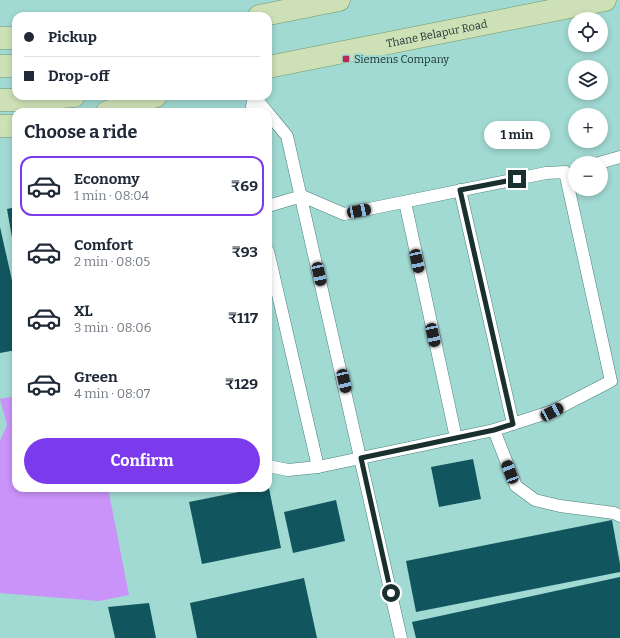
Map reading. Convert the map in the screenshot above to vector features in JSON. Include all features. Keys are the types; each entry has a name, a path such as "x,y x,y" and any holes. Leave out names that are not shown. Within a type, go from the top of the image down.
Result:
{"main road":[{"path":"272,13 339,0"},
{"name":"Thane Belapur Road","path":"272,66 605,0"},
{"path":"0,38 12,38"},
{"path":"0,66 12,66"},
{"path":"0,100 12,100"},
{"path":"119,108 144,100"},
{"path":"0,126 12,126"}],"lane":[{"path":"256,100 263,108"},
{"path":"272,119 287,136 302,196 401,638"},
{"path":"608,160 620,157"},
{"path":"272,205 302,196 344,214 546,173 568,171"},
{"path":"460,190 513,424"},
{"path":"272,467 288,470 318,467 494,430 552,412 610,381 575,196"},
{"path":"405,202 456,438"},
{"path":"272,268 318,467"},
{"path":"494,430 516,486 535,500 560,506 614,513 620,516"}],"shaded area":[{"path":"12,397 12,492 109,492 129,595 99,601 0,593 0,441 7,425 0,399"}],"building":[{"path":"12,208 12,238 7,209"},
{"path":"0,227 12,280 12,351 0,353"},
{"path":"473,459 481,499 439,507 431,467"},
{"path":"238,492 270,492 281,548 202,564 189,502"},
{"path":"336,500 345,541 293,553 284,512"},
{"path":"612,520 620,564 620,572 416,612 406,561"},
{"path":"620,577 620,638 416,638 412,622"},
{"path":"304,578 317,638 197,638 190,603"},
{"path":"149,603 156,638 115,638 108,607"}],"place":[{"name":"Siemens Company","path":"346,59"}],"route":[{"path":"391,593 361,458 494,430 513,424 460,190 517,179"}]}
